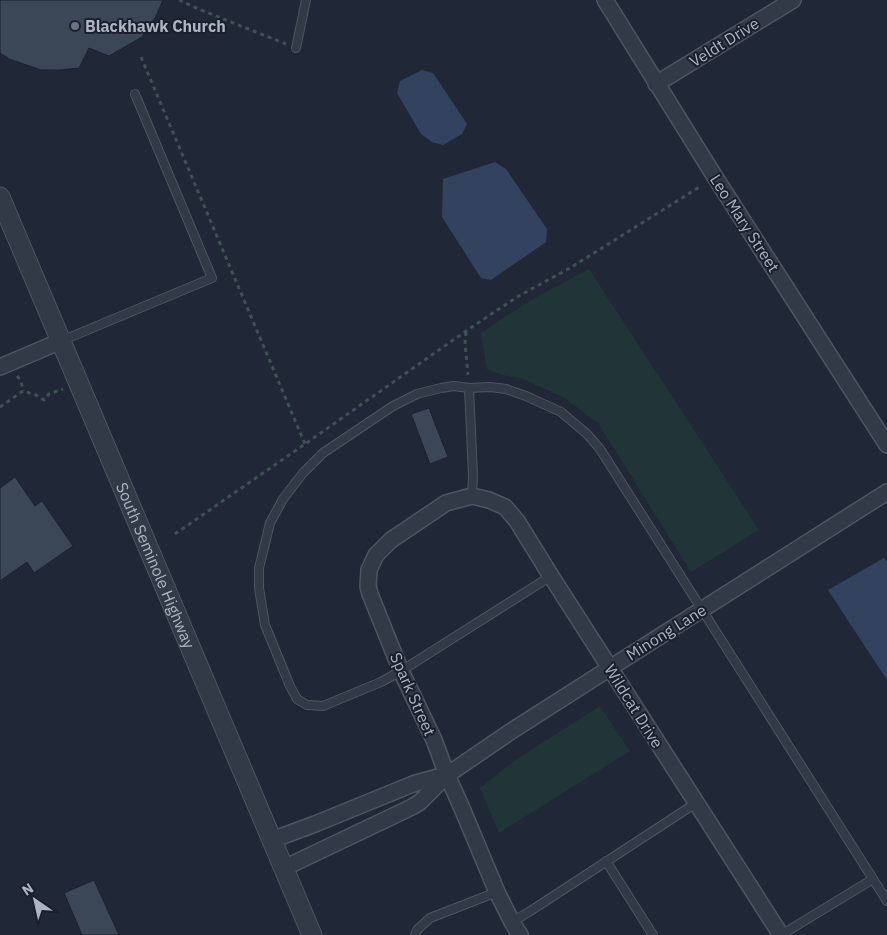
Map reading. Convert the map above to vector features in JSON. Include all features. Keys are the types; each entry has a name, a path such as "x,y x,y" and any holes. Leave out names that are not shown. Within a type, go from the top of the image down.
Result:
{"street":[{"name":"Leo Mary Street","path":"605,0 656,84 887,445"},
{"name":"Veldt Drive","path":"656,84 793,0"},
{"name":"South Seminole Highway","path":"0,197 312,935"},
{"path":"0,366 61,341"},
{"name":"Minong Lane","path":"284,868 412,807 420,802 447,775 610,668 887,492"},
{"name":"Wildcat Drive","path":"472,496 505,507 517,521 781,935"},
{"name":"Spark Street","path":"472,496 446,503 391,540 376,555 370,570 368,586 401,671 434,740 497,892 516,929"},
{"name":"Minong Lane","path":"272,840 413,784 447,775"}],"lane":[{"path":"296,48 306,0"},
{"path":"61,341 212,278 135,94"},
{"path":"551,576 401,671 381,682 323,706 308,705 296,699 265,625 259,588 260,568 270,523 283,499 303,473 323,453 393,406 417,394 447,387 490,387 506,389 526,396 561,412 587,434 600,449 887,901"},
{"path":"469,388 473,476 472,496"},
{"path":"516,929 532,910 696,803"},
{"path":"606,861 653,935"},
{"path":"781,935 873,879"},
{"path":"415,935 417,930 430,918 497,892"}],"path":[{"path":"179,0 296,48"},
{"path":"141,57 304,444"},
{"path":"174,534 517,297 570,268 715,177"},
{"path":"466,331 465,343 469,388"},
{"path":"20,381 23,391"},
{"path":"23,391 44,400 49,394"},
{"path":"0,407 23,391"}],"green space":[{"path":"589,269 759,530 691,572 598,423 563,397 523,379 487,369 481,333 531,300"},
{"path":"600,706 630,751 499,833 480,788 514,761"}],"water":[{"path":"422,70 433,73 467,124 462,134 443,145 432,142 421,134 397,93 400,81"},
{"path":"495,162 506,169 547,229 546,242 491,280 481,278 442,217 443,179"},
{"path":"884,558 887,562 887,680 828,590"}],"building":[{"name":"Blackhawk Church","path":"0,0 163,0 156,16 142,37 109,56 89,48 79,68 41,70 9,59 0,53"},
{"path":"429,408 448,457 430,464 411,414"},
{"path":"15,477 35,506 42,501 73,546 34,573 27,562 0,581 0,488"},
{"path":"94,880 119,935 82,935 64,893"}],"place":[{"name":"Blackhawk Church","path":"75,26"}]}
